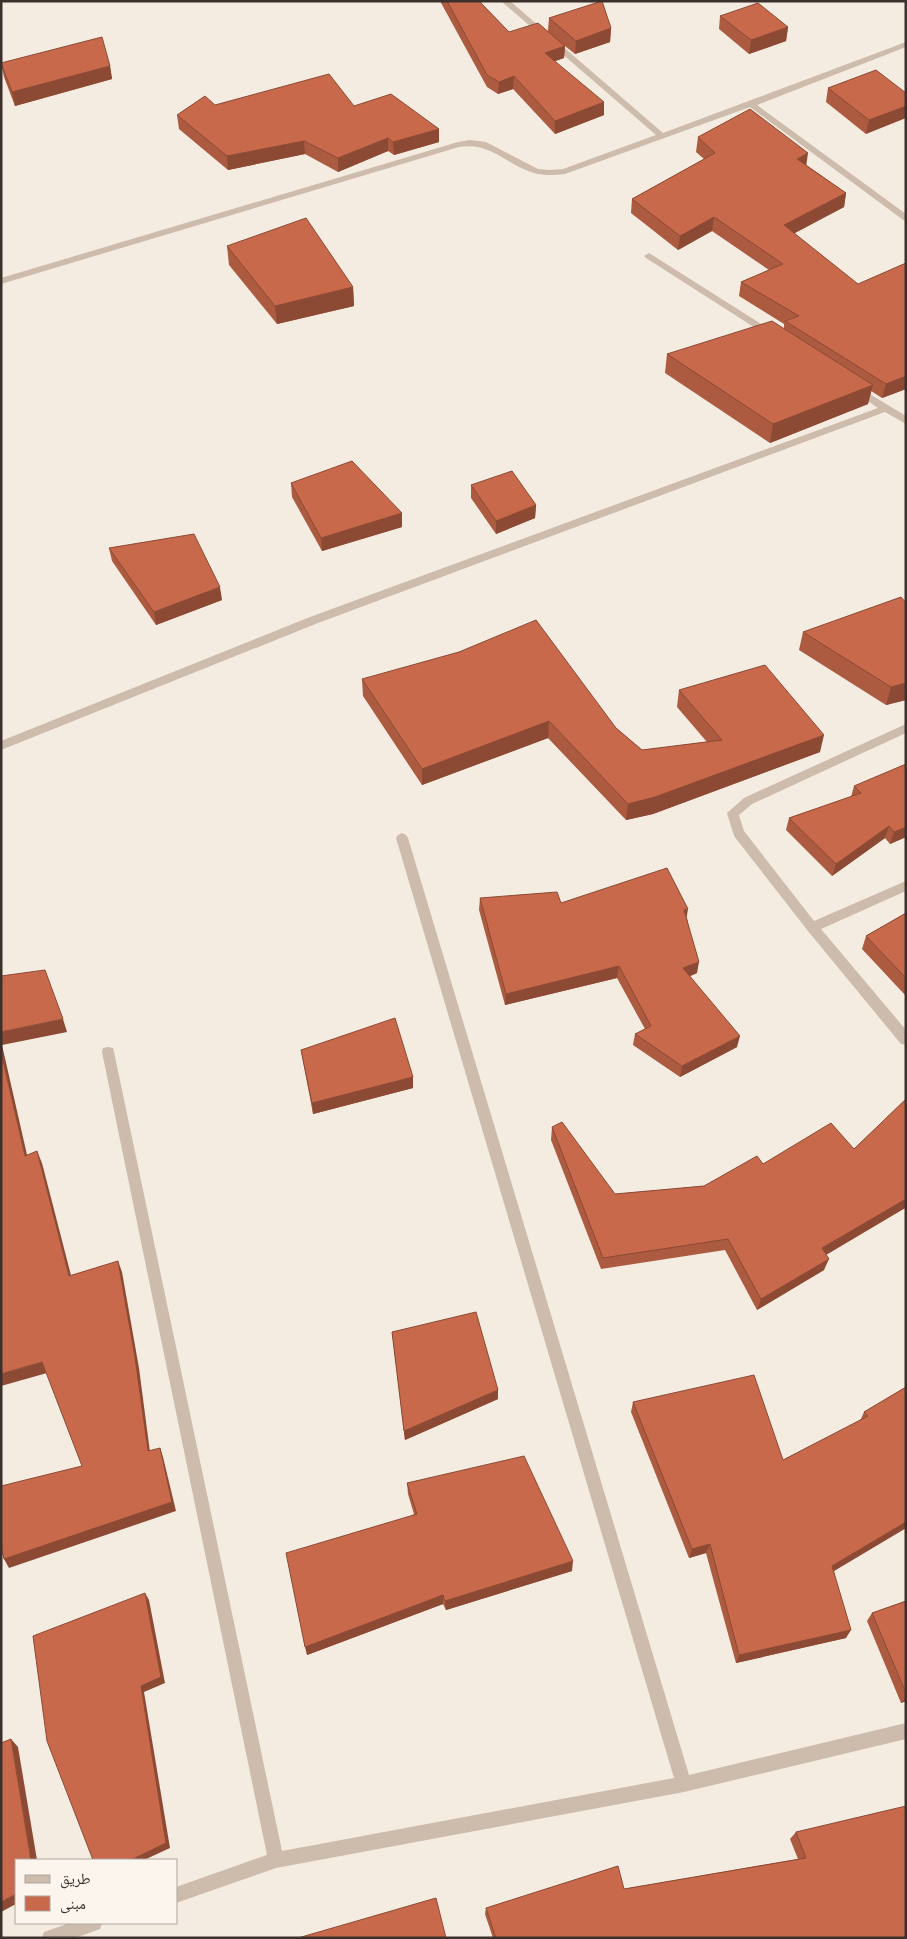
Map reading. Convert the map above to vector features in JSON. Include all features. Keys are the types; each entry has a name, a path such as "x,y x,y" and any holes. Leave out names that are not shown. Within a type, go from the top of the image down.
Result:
{"street":[{"path":"505,1 661,135"},
{"path":"1,281 458,145 479,143 536,171 550,173 565,171 751,104 906,44"},
{"path":"751,104 906,219"},
{"path":"649,256 781,340"},
{"path":"846,382 906,421"},
{"path":"1,746 314,620 887,408"},
{"path":"906,728 748,801 733,813 738,833 812,927 906,1040"},
{"path":"402,838 684,1784"},
{"path":"812,927 906,886"},
{"path":"108,1052 276,1860"},
{"path":"178,1894 276,1860 684,1784 906,1731"},
{"path":"50,1938 91,1924"}],"building":[{"path":"447,1 479,1 509,32 538,23 565,46 545,53 604,102 555,121 514,76 499,82 487,75"},
{"path":"602,1 611,28 576,41 549,18"},
{"path":"758,3 788,27 751,40 720,16"},
{"path":"102,37 110,66 12,92 1,63"},
{"path":"876,70 906,93 906,106 869,120 828,88"},
{"path":"329,74 354,106 391,94 439,129 393,142 388,138 338,158 304,141 227,156 177,115 205,96 215,105"},
{"path":"750,109 808,153 797,159 846,193 784,225 858,284 906,263 906,376 886,384 785,321 799,316 741,282 783,264 714,217 680,236 632,199 715,153 698,137"},
{"path":"306,218 353,287 275,306 227,246"},
{"path":"772,321 873,385 773,424 667,354"},
{"path":"352,461 402,513 321,538 291,483"},
{"path":"512,471 536,505 496,521 471,485"},
{"path":"194,534 220,587 154,612 109,548"},
{"path":"901,597 906,603 906,683 891,687 803,632"},
{"path":"536,620 616,728 642,750 722,740 679,690 765,665 824,735 655,797 628,804 549,721 422,769 362,679 459,652"},
{"path":"906,764 906,827 894,832 889,826 836,864 789,818 861,793 854,786"},
{"path":"667,868 688,909 684,910 699,962 683,968 740,1036 682,1066 635,1034 651,1026 619,966 506,994 480,898 557,892 561,903"},
{"path":"906,913 906,978 866,936"},
{"path":"45,970 63,1019 1,1032 1,976"},
{"path":"395,1018 413,1077 312,1103 301,1050"},
{"path":"1,1052 25,1156 37,1151 69,1276 118,1261 135,1357 148,1451 160,1448 172,1502 4,1559 1,1547 1,1486 82,1466 42,1362 1,1374"},
{"path":"906,1099 906,1199 822,1248 829,1259 761,1299 728,1239 603,1258 552,1127 562,1122 615,1194 704,1186 757,1156 763,1164 831,1123 854,1149"},
{"path":"476,1312 498,1390 404,1431 392,1332"},
{"path":"754,1375 783,1460 868,1416 864,1412 906,1387 906,1522 832,1566 851,1630 739,1655 710,1544 692,1549 633,1402"},
{"path":"524,1456 573,1561 445,1601 443,1595 305,1647 286,1553 417,1514 407,1483"},
{"path":"145,1593 161,1677 141,1686 166,1843 133,1859 93,1859 47,1741 33,1636"},
{"path":"906,1601 906,1693 872,1613"},
{"path":"11,1739 31,1859 15,1859 15,1895 1,1902 1,1743"},
{"path":"906,1806 906,1938 496,1938 486,1908 618,1866 624,1889 806,1858 796,1832"},
{"path":"436,1898 446,1938 298,1938"}]}
